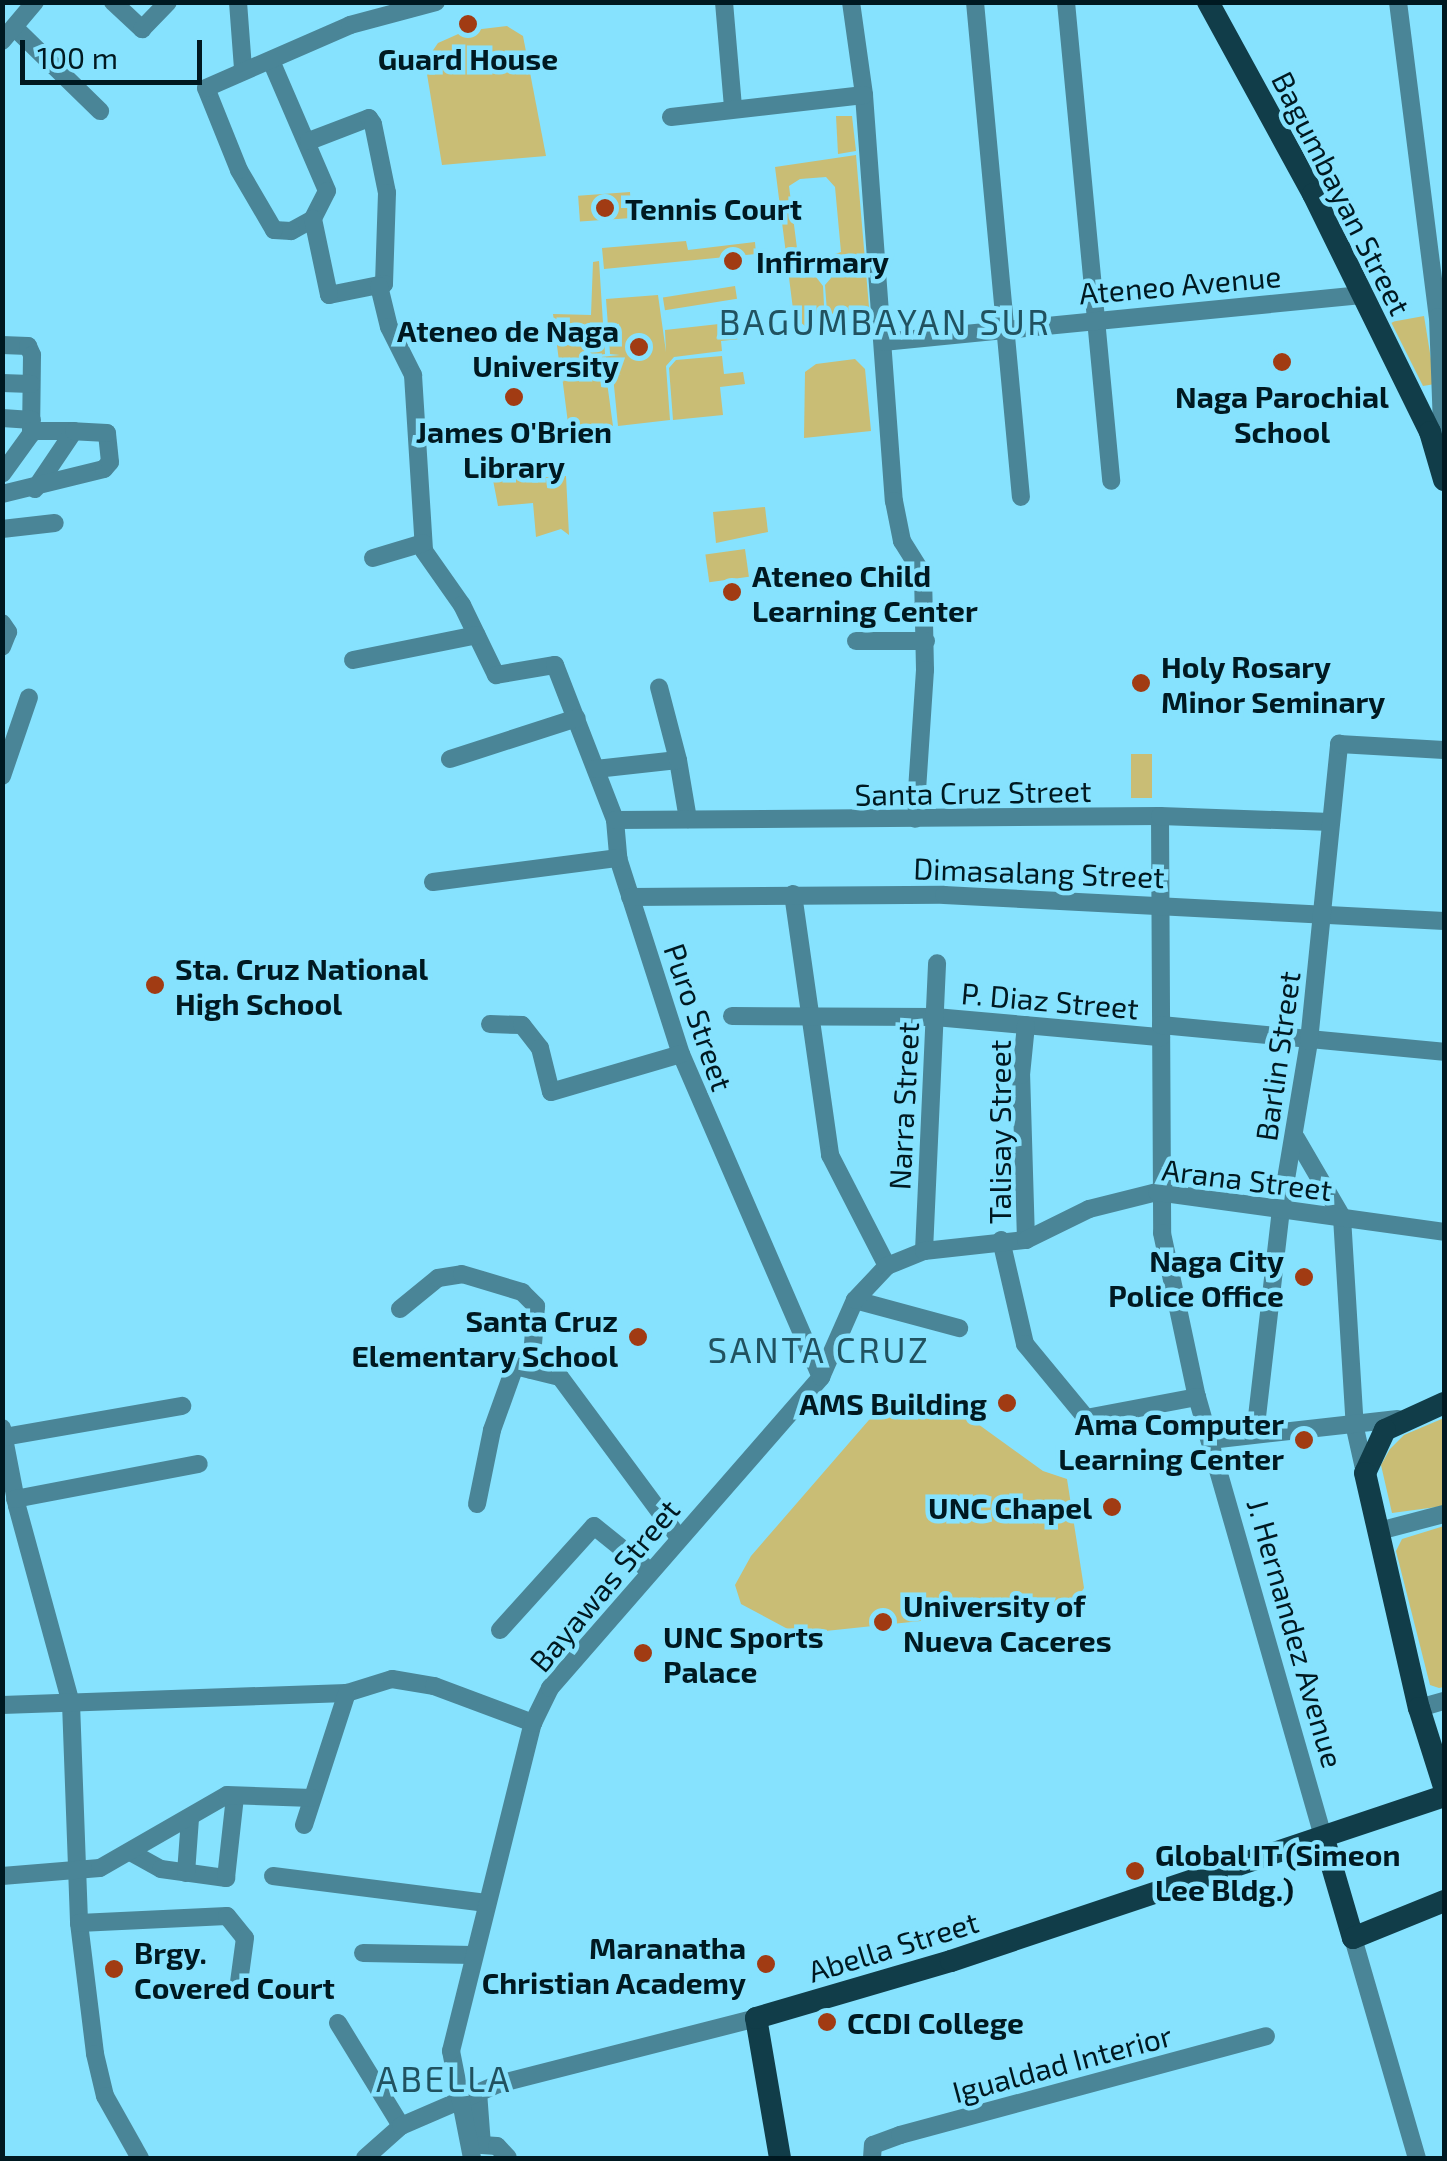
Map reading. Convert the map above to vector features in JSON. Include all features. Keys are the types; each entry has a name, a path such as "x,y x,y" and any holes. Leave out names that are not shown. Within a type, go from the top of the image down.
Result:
{"main road":[{"name":"Bagumbayan Street","path":"1208,2 1362,296 1444,467"},
{"path":"1444,467 1444,480"},
{"path":"1444,1403 1408,1417 1379,1436 1365,1474 1419,1708 1444,1787"},
{"name":"Abella Street","path":"756,2018 1324,1839 1444,1796"},
{"name":"J. Hernandez Avenue","path":"1324,1839 1353,1938"},
{"path":"1353,1938 1444,1901"},
{"path":"756,2018 780,2158"}],"street":[{"path":"36,2 9,35 100,111"},
{"path":"113,2 142,28 168,2"},
{"path":"238,2 243,69"},
{"path":"272,64 328,191 313,219 291,231 274,230 239,170 206,88 243,69 272,64 350,25 436,2"},
{"path":"851,2 864,95 894,501 902,540 923,574 926,641 916,819"},
{"path":"975,2 1021,497"},
{"path":"1066,2 1111,481"},
{"path":"1398,2 1438,316 1444,467"},
{"path":"724,8 733,106"},
{"path":"671,117 733,106 864,95"},
{"path":"308,140 368,118 373,124 387,193 380,286 389,327 413,375 424,543 477,635 353,660"},
{"path":"313,219 329,295 380,286"},
{"name":"Ateneo Avenue","path":"883,342 1097,318 1362,296"},
{"path":"2,345 28,346 32,384 31,425 9,453 2,474"},
{"path":"2,382 32,384"},
{"path":"2,418 107,433 110,462 35,490 2,494"},
{"path":"35,490 74,431"},
{"path":"2,529 55,522"},
{"path":"374,558 424,543"},
{"path":"2,623 8,632 2,647"},
{"name":"Puro Street","path":"477,635 496,675 555,665 615,820 618,858 681,1054 822,1377"},
{"path":"856,642 926,641"},
{"path":"659,687 688,819"},
{"path":"2,776 29,697"},
{"path":"450,759 577,718"},
{"name":"Barlin Street","path":"1256,1434 1280,1209 1296,1138 1309,1040 1339,744 1444,750"},
{"path":"596,769 678,760"},
{"name":"Santa Cruz Street","path":"615,820 1160,816 1331,822"},
{"name":"J. Hernandez Avenue","path":"1160,816 1157,1192 1197,1397 1324,1839"},
{"path":"433,882 618,858"},
{"path":"793,894 805,1016 830,1155 887,1266"},
{"name":"Dimasalang Street","path":"630,897 793,894 1161,904 1444,921"},
{"name":"Narra Street","path":"924,1250 938,963"},
{"name":"P. Diaz Street","path":"732,1016 935,1017 1444,1052"},
{"path":"490,1024 522,1025 540,1048 551,1092 681,1054"},
{"name":"Talisay Street","path":"1026,1025 1021,1075 1026,1240"},
{"path":"1296,1138 1342,1218 1355,1428 1365,1474"},
{"name":"Arana Street","path":"822,1377 855,1300 887,1266 924,1250 1026,1240 1089,1209 1157,1192 1444,1232"},
{"path":"1001,1240 1026,1344 1086,1418 1197,1397"},
{"path":"400,1309 438,1278 462,1274 522,1292 536,1306 531,1370"},
{"path":"855,1300 959,1328"},
{"path":"477,1504 492,1430 515,1366 560,1377 679,1538"},
{"name":"Bayawas Street","path":"473,2116 470,2095 451,2051 533,1723 550,1688 822,1377"},
{"path":"4,1437 182,1406"},
{"path":"1210,1440 1355,1428 1408,1417"},
{"path":"2,1428 15,1499 71,1703 79,1923 105,2096 140,2158"},
{"path":"15,1499 198,1464"},
{"path":"1379,1531 1444,1514"},
{"path":"500,1630 594,1526 651,1572"},
{"path":"2,1705 347,1692 392,1679 434,1686 533,1723"},
{"path":"304,1825 347,1692"},
{"path":"1419,1708 1444,1701"},
{"path":"2,1876 77,1874 132,1853 226,1795 312,1798"},
{"path":"132,1853 161,1870 226,1878 236,1797"},
{"path":"186,1873 190,1818"},
{"path":"273,1876 486,1903"},
{"path":"79,1923 227,1916 244,1938 238,1990"},
{"name":"J. Hernandez Avenue","path":"1353,1938 1417,2158"},
{"path":"363,1952 473,1956"},
{"name":"Abella Street","path":"365,2158 401,2126 470,2095 756,2018"},
{"path":"338,2023 401,2126"},
{"name":"Igualdad Interior","path":"872,2152 1266,2036"},
{"path":"472,2158 473,2116"},
{"path":"473,2116 482,2145 498,2146 508,2158"}],"shaded area":[{"path":"507,26 523,36 546,156 442,165 425,62 438,43 465,31"},
{"path":"836,116 852,116 856,151 838,154"},
{"path":"856,155 869,307 863,318 828,325 825,285 831,278 823,258 841,252 835,187 826,177 800,179 789,186 798,256 821,259 816,277 823,286 825,325 805,326 794,317 775,167"},
{"name":"Tennis Court","path":"630,192 632,218 580,222 578,196"},
{"path":"686,241 688,250 755,242 756,254 604,269 602,248"},
{"path":"599,261 605,354 598,355 598,363 560,369 553,314 591,315 593,262"},
{"path":"735,286 737,299 665,310 663,297"},
{"path":"658,295 666,352 665,330 737,322 740,339 721,341 722,351 674,357 666,366 670,420 618,426 613,376 621,374 606,375 613,426 569,431 562,376 600,371 600,357 620,355 610,354 606,299"},
{"path":"1424,316 1435,384 1423,386 1391,322"},
{"path":"722,356 724,374 743,372 745,384 720,387 723,415 673,420 669,368 676,360"},
{"path":"855,359 865,369 871,431 804,438 805,372 816,364"},
{"path":"566,476 569,535 561,529 536,537 533,503 498,506 493,480"},
{"path":"765,507 768,532 716,543 713,512"},
{"path":"745,549 749,577 709,582 705,555"},
{"path":"1131,754 1152,754 1152,798 1131,798"},
{"path":"917,1395 953,1406 1043,1471 1067,1479 1084,1588 1073,1605 797,1634 741,1604 735,1585 751,1556 888,1398"},
{"path":"1444,1418 1444,1506 1392,1513 1381,1465 1404,1435"},
{"path":"1444,1526 1444,1687 1439,1688 1430,1685 1396,1551 1402,1539"}],"place":[{"name":"Guard House","path":"468,24"},
{"name":"Tennis Court","path":"605,208"},
{"name":"Infirmary","path":"733,261"},
{"name":"Ateneo de Naga University","path":"639,347"},
{"name":"Naga Parochial School","path":"1282,362"},
{"name":"James O'Brien Library","path":"514,397"},
{"name":"Ateneo Child Learning Center","path":"732,592"},
{"name":"Holy Rosary Minor Seminary","path":"1141,683"},
{"name":"Sta. Cruz National High School","path":"155,985"},
{"name":"Naga City Police Office","path":"1304,1277"},
{"name":"Santa Cruz Elementary School","path":"638,1337"},
{"name":"AMS Building","path":"1007,1403"},
{"name":"Ama Computer Learning Center","path":"1304,1440"},
{"name":"UNC Chapel","path":"1112,1507"},
{"name":"University of Nueva Caceres","path":"883,1622"},
{"name":"UNC Sports Palace","path":"643,1653"},
{"name":"Global IT (Simeon Lee Bldg.)","path":"1135,1871"},
{"name":"Maranatha Christian Academy","path":"766,1964"},
{"name":"Brgy. Covered Court","path":"114,1969"},
{"name":"CCDI College","path":"827,2022"}],"district":[{"name":"BAGUMBAYAN SUR","path":"885,321"},
{"name":"SANTA CRUZ","path":"819,1349"},
{"name":"ABELLA","path":"444,2078"}]}
